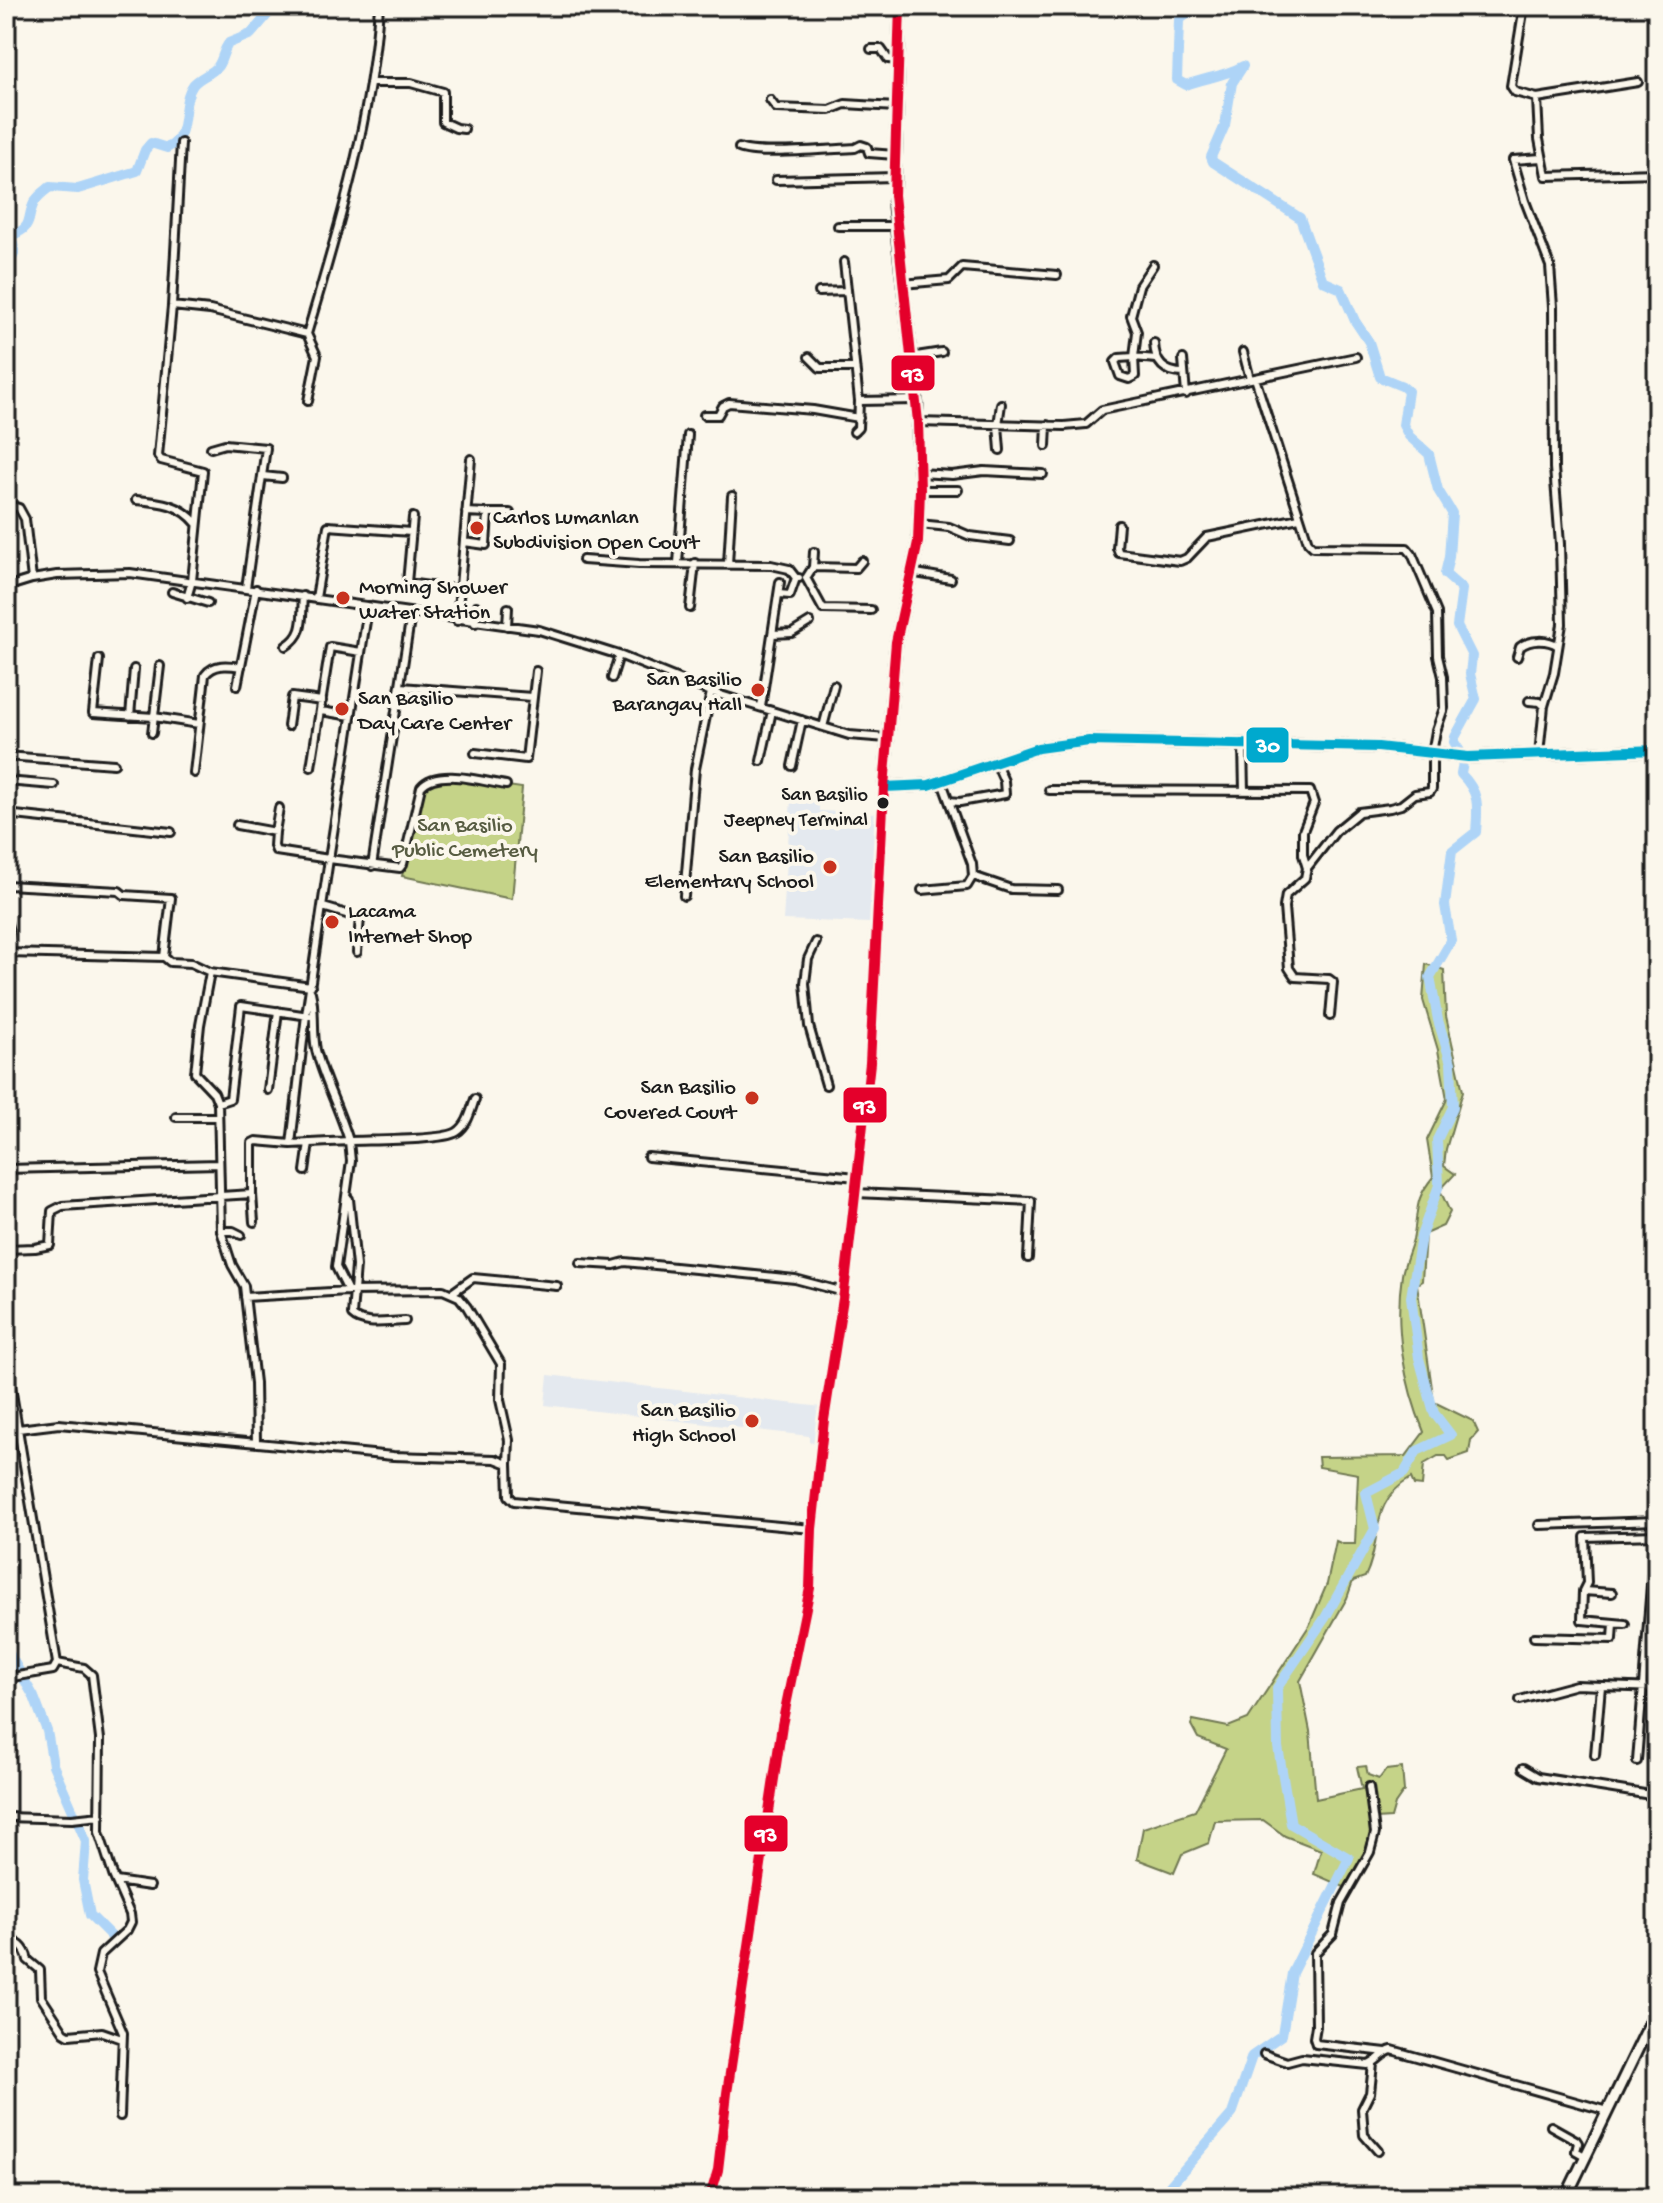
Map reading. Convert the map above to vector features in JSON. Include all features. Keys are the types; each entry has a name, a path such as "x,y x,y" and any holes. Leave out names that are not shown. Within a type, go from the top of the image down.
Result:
{"street":[{"path":"308,401 317,356 307,334 340,223 370,83 379,6"},
{"path":"710,2197 718,2170 782,1725 810,1588 812,1529 824,1420 844,1292 867,1088 887,738 896,642 919,524 918,422 896,226 900,6"},
{"path":"1524,6 1511,86 1515,92 1537,98 1638,82"},
{"path":"871,49 881,49 888,59 898,60"},
{"path":"370,83 411,83 443,92 443,122 464,129"},
{"path":"1537,98 1546,176 1657,173"},
{"path":"770,100 776,108 830,110 845,104 896,107"},
{"path":"181,143 172,306 158,456 161,460 203,471 187,598"},
{"path":"739,148 747,151 783,151 855,148 861,145 867,147 869,153 895,155"},
{"path":"1539,754 1544,706 1562,624 1555,492 1552,284 1547,255 1525,201 1513,160 1542,158"},
{"path":"776,180 895,177"},
{"path":"838,226 896,226"},
{"path":"844,262 859,401 858,428 854,432"},
{"path":"1153,265 1139,286 1131,316 1137,332 1134,357 1156,359"},
{"path":"902,284 949,280 962,267 1057,275"},
{"path":"819,292 845,291"},
{"path":"172,306 210,310 307,334"},
{"path":"1154,343 1156,359 1166,370 1184,373"},
{"path":"910,357 942,352"},
{"path":"1243,352 1304,534 1313,547 1407,548 1437,613 1444,708 1436,731 1437,754 1430,792 1415,794 1401,805 1359,812 1336,831 1307,868"},
{"path":"809,357 820,368 854,368"},
{"path":"918,422 1086,424 1102,410 1356,357"},
{"path":"1183,359 1186,394"},
{"path":"859,401 916,400"},
{"path":"704,415 718,415 729,403 813,410 859,418"},
{"path":"1000,450 998,425 1001,404"},
{"path":"1046,446 1047,425"},
{"path":"678,563 688,435"},
{"path":"211,448 225,444 270,448 246,588"},
{"path":"457,621 471,459"},
{"path":"920,473 947,475 984,471 1043,474"},
{"path":"263,476 282,478"},
{"path":"920,490 958,490"},
{"path":"728,564 732,496"},
{"path":"136,500 160,502 182,509 198,525"},
{"path":"6,504 19,508 25,519 32,579"},
{"path":"466,512 510,513"},
{"path":"464,542 486,545 488,513"},
{"path":"413,517 407,583 460,590"},
{"path":"1119,525 1119,553 1171,561 1187,558 1207,537 1299,518"},
{"path":"919,524 949,527 970,536 1010,541"},
{"path":"316,598 328,526 411,532"},
{"path":"806,578 813,567 814,552"},
{"path":"583,560 784,567 792,571 796,578 790,595 779,594"},
{"path":"813,567 856,568 862,561"},
{"path":"690,608 695,563"},
{"path":"910,572 951,579"},
{"path":"6,587 32,579 110,573 246,588 255,594 316,598 560,635 711,692 858,738 887,738"},
{"path":"796,578 806,578"},
{"path":"806,578 823,609 871,610"},
{"path":"761,707 780,582"},
{"path":"172,592 208,603"},
{"path":"237,686 255,594"},
{"path":"286,646 295,641 300,632 302,599"},
{"path":"475,623 476,606"},
{"path":"291,1144 329,859 368,608"},
{"path":"507,626 508,608"},
{"path":"372,866 411,614"},
{"path":"773,634 792,633 810,622"},
{"path":"1517,657 1520,647 1527,642 1546,641 1558,646"},
{"path":"311,767 330,647 361,652"},
{"path":"612,678 619,655"},
{"path":"99,659 93,713 199,724"},
{"path":"194,773 207,672 222,665 241,667"},
{"path":"152,733 160,666"},
{"path":"130,716 134,669"},
{"path":"475,753 526,759 536,671"},
{"path":"823,727 834,685"},
{"path":"401,687 532,697"},
{"path":"684,896 695,769 711,692"},
{"path":"288,726 292,697 322,701"},
{"path":"1529,701 1540,702 1544,706"},
{"path":"321,711 351,716"},
{"path":"761,761 772,711"},
{"path":"792,766 802,720"},
{"path":"884,787 942,782 1038,748 1066,742 1378,747 1468,757 1657,750"},
{"path":"1243,745 1244,791"},
{"path":"6,756 114,764"},
{"path":"949,801 1005,794 1004,781 996,763"},
{"path":"279,808 276,851 396,869 402,866 421,787 430,779 451,777 506,785"},
{"path":"6,781 54,785"},
{"path":"922,890 967,886 973,876 972,864 942,782"},
{"path":"1049,790 1313,793 1314,803 1306,820 1302,842 1307,868 1305,878 1286,895 1284,907 1289,968 1295,977 1329,979 1333,982 1330,1016"},
{"path":"6,814 171,832"},
{"path":"237,825 275,832"},
{"path":"973,876 1011,889 1058,890"},
{"path":"6,885 119,891 124,895 171,898 164,957"},
{"path":"323,907 360,918 357,952"},
{"path":"6,920 9,931 6,966"},
{"path":"816,942 808,959 805,983 809,1026 826,1085"},
{"path":"8,953 164,957 170,962 191,963 210,972 311,988"},
{"path":"210,972 195,1073 214,1093 218,1103 221,1231 232,1265 244,1286 257,1409 256,1443"},
{"path":"218,1103 230,1099 240,1007 310,1016"},
{"path":"268,1090 278,1011"},
{"path":"310,1016 317,1052 349,1141 351,1161 336,1267 350,1291"},
{"path":"254,1222 252,1143 408,1140 451,1135 465,1125 475,1099"},
{"path":"176,1117 218,1117"},
{"path":"6,1127 6,1140"},
{"path":"305,1171 309,1143"},
{"path":"648,1157 857,1177"},
{"path":"6,1169 219,1164"},
{"path":"348,1190 356,1266 350,1291 352,1315 359,1321 405,1321"},
{"path":"856,1193 1031,1201 1028,1258"},
{"path":"6,1249 50,1245 52,1211 56,1207 252,1194"},
{"path":"221,1231 241,1235"},
{"path":"580,1263 614,1265 625,1262 795,1279 844,1292"},
{"path":"452,1293 473,1278 557,1286"},
{"path":"245,1297 350,1291 443,1290 452,1293 467,1307 501,1364 500,1400 508,1429 509,1496 514,1501 812,1529"},
{"path":"6,1312 10,1376 57,1663 57,1668 53,1670 6,1678"},
{"path":"1657,1401 1657,1425"},
{"path":"18,1429 59,1424 393,1456 495,1459 508,1464"},
{"path":"1539,1525 1657,1521"},
{"path":"1625,1624 1582,1620 1583,1591 1587,1583 1585,1537 1656,1535 1637,1761"},
{"path":"1583,1591 1612,1593"},
{"path":"1534,1637 1613,1639 1614,1623"},
{"path":"57,1663 84,1668 92,1675 100,1739 99,1832 130,1914 131,1922 123,1934 101,1954 97,1972 122,2024 120,2116"},
{"path":"1520,1700 1565,1686 1657,1688"},
{"path":"1595,1755 1601,1686"},
{"path":"1523,1768 1538,1777 1657,1796"},
{"path":"1369,1787 1375,1833 1370,1852 1341,1903 1333,1934 1315,1953 1316,2044 1397,2051 1608,2111"},
{"path":"6,1817 72,1819 100,1816"},
{"path":"116,1881 150,1886"},
{"path":"6,1938 20,1944 28,1960 40,1970 41,1997 64,2032 69,2035 106,2032 122,2039"},
{"path":"1566,2197 1657,2009"},
{"path":"1264,2054 1287,2062 1302,2058 1352,2065 1373,2064 1386,2052"},
{"path":"1373,2064 1370,2093 1362,2109 1364,2135 1378,2151"},
{"path":"1551,2126 1576,2140 1576,2151 1585,2156"}],"shaded area":[{"name":"San Basilio Elementary School","path":"791,799 819,800 819,811 876,813 871,923 783,920"},
{"name":"San Basilio High School","path":"548,1375 822,1407 818,1443 809,1442 809,1436 545,1405"}],"green space":[{"name":"San Basilio Public Cemetery","path":"449,778 522,788 512,899 402,876 423,787 426,782"},
{"path":"1426,964 1444,970 1446,1016 1463,1091 1444,1166 1455,1174 1440,1190 1450,1212 1443,1226 1425,1234 1422,1281 1417,1284 1434,1402 1473,1421 1478,1432 1471,1440 1469,1453 1449,1460 1446,1456 1438,1456 1424,1464 1422,1486 1414,1485 1411,1478 1388,1499 1382,1510 1365,1577 1353,1581 1347,1598 1300,1681 1310,1731 1316,1799 1362,1789 1357,1767 1366,1766 1368,1775 1379,1779 1386,1770 1402,1768 1404,1791 1395,1804 1391,1818 1375,1819 1372,1848 1351,1890 1314,1874 1321,1850 1285,1836 1263,1820 1215,1821 1209,1843 1182,1854 1174,1873 1137,1859 1143,1828 1195,1811 1226,1749 1198,1738 1191,1725 1193,1720 1228,1727 1248,1719 1309,1626 1327,1584 1336,1541 1355,1544 1358,1474 1319,1467 1318,1457 1406,1456 1424,1432 1406,1375 1399,1315 1402,1275 1413,1239 1418,1206 1422,1193 1433,1177 1427,1140 1447,1099 1438,1050 1423,1000"}],"waterway":[{"path":"6,264 14,255 11,236 24,229 35,201 50,187 78,189 137,171 151,143 167,148 175,143 183,128 193,85 218,66 229,43 251,34 275,6"},
{"path":"1165,2197 1167,2189 1232,2114 1252,2056 1282,2035 1292,1973 1349,1858 1291,1824 1278,1747 1277,1688 1325,1618 1375,1529 1366,1493 1404,1473 1417,1451 1451,1435 1434,1413 1419,1358 1411,1297 1421,1236 1439,1185 1437,1140 1453,1107 1451,1063 1438,1020 1430,977 1451,941 1445,905 1452,851 1476,832 1477,815 1475,794 1461,774 1464,757 1454,742 1476,699 1470,674 1472,656 1457,626 1462,589 1445,574 1452,513 1438,490 1429,454 1409,436 1403,425 1408,391 1380,377 1369,342 1355,321 1341,289 1323,281 1300,218 1213,162 1211,157 1225,125 1232,83 1243,66 1186,85 1177,80 1179,20 1198,6"},
{"path":"6,1648 34,1697 47,1731 53,1765 86,1841 83,1880 90,1915 112,1937"}],"transit line":[{"name":"93","path":"710,2197 718,2170 782,1725 810,1588 812,1529 824,1420 844,1292 870,1063 884,787 896,642 918,542 918,422 894,195 900,6"},
{"name":"30","path":"884,787 929,785 1038,748 1089,741 1378,747 1468,757 1657,750"}],"place":[{"name":"Carlos Lumanlan Subdivision Open Court","path":"477,528"},
{"name":"Morning Shower Water Station","path":"343,598"},
{"name":"San Basilio Barangay Hall","path":"758,690"},
{"name":"San Basilio Day Care Center","path":"342,709"},
{"name":"San Basilio Jeepney Terminal","path":"883,803"},
{"name":"San Basilio Elementary School","path":"830,867"},
{"name":"Lacama Internet Shop","path":"332,922"},
{"name":"San Basilio Covered Court","path":"752,1098"},
{"name":"San Basilio High School","path":"752,1421"}]}
